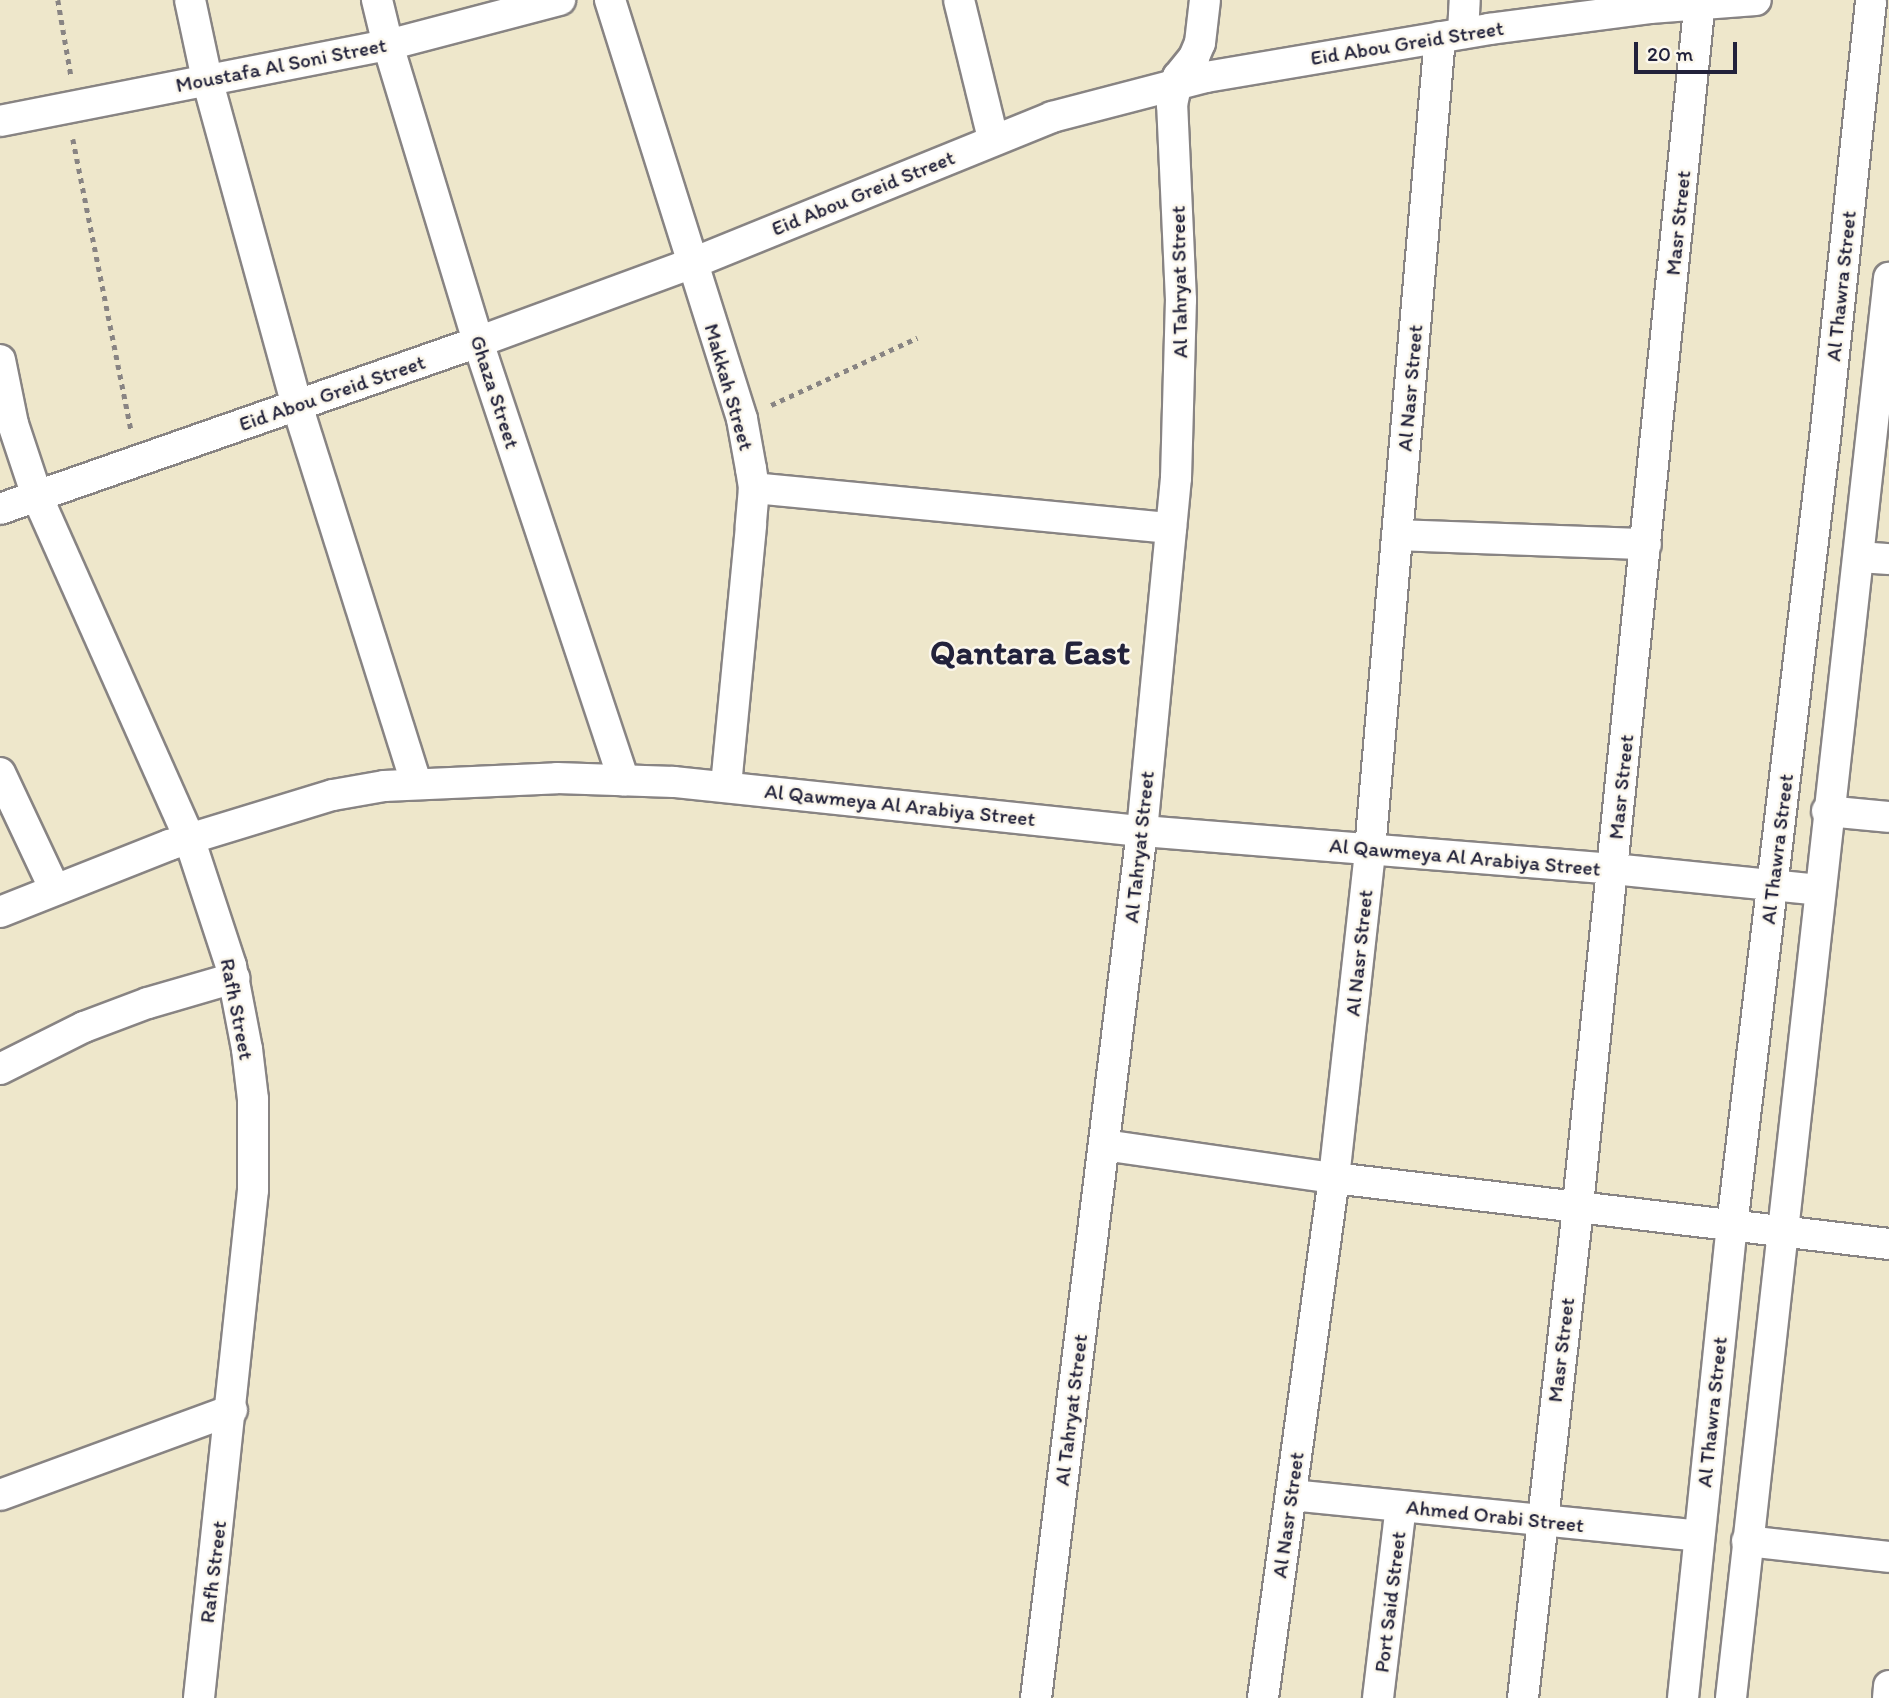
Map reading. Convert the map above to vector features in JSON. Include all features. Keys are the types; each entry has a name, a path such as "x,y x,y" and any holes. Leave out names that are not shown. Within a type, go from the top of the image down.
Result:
{"street":[{"path":"190,0 207,79 297,405 416,783"},
{"name":"Ghaza Street","path":"377,0 388,45 478,342 624,780"},
{"name":"Moustafa Al Soni Street","path":"0,121 388,45 560,0"},
{"name":"Makkah Street","path":"610,0 742,419 754,488 726,787"},
{"path":"959,0 993,138"},
{"name":"Al Tahryat Street","path":"1036,1698 1142,831 1171,528 1180,363 1179,223 1172,105 1177,83 1200,43 1205,0"},
{"name":"Al Nasr Street","path":"1263,1698 1334,1178 1370,850 1397,535 1451,35 1465,0"},
{"name":"Eid Abou Greid Street","path":"0,509 478,342 693,263 993,138 1052,117 1177,83 1451,35 1569,17 1700,2 1756,0"},
{"name":"Al Thawra Street","path":"1683,1698 1732,1226 1825,439 1871,0"},
{"name":"Masr Street","path":"1523,1698 1578,1205 1700,2"},
{"path":"1731,1698 1827,811 1889,278"},
{"name":"Rafh Street","path":"0,360 13,424 37,496 189,838 233,978 247,1049 254,1144 252,1201 232,1409 198,1698"},
{"path":"754,488 1171,528"},
{"path":"1397,535 1646,544"},
{"path":"1858,557 1889,559"},
{"path":"0,773 55,890"},
{"name":"Al Qawmeya Al Arabiya Street","path":"0,912 189,838 320,799 384,786 495,779 624,780 726,787 1142,831 1613,869 1819,890"},
{"path":"1827,811 1889,817"},
{"path":"0,1069 84,1027 148,1003 233,978"},
{"path":"1104,1145 1334,1178 1889,1244"},
{"path":"0,1495 232,1409"},
{"name":"Ahmed Orabi Street","path":"1291,1495 1699,1536"},
{"name":"Port Said Street","path":"1378,1698 1401,1506"},
{"path":"1748,1541 1889,1557"},
{"path":"1888,1698 1889,1686"}],"path":[{"path":"58,0 72,107 137,461"},
{"path":"742,419 917,338"}],"district":[{"name":"Qantara East","path":"1030,652"}]}
